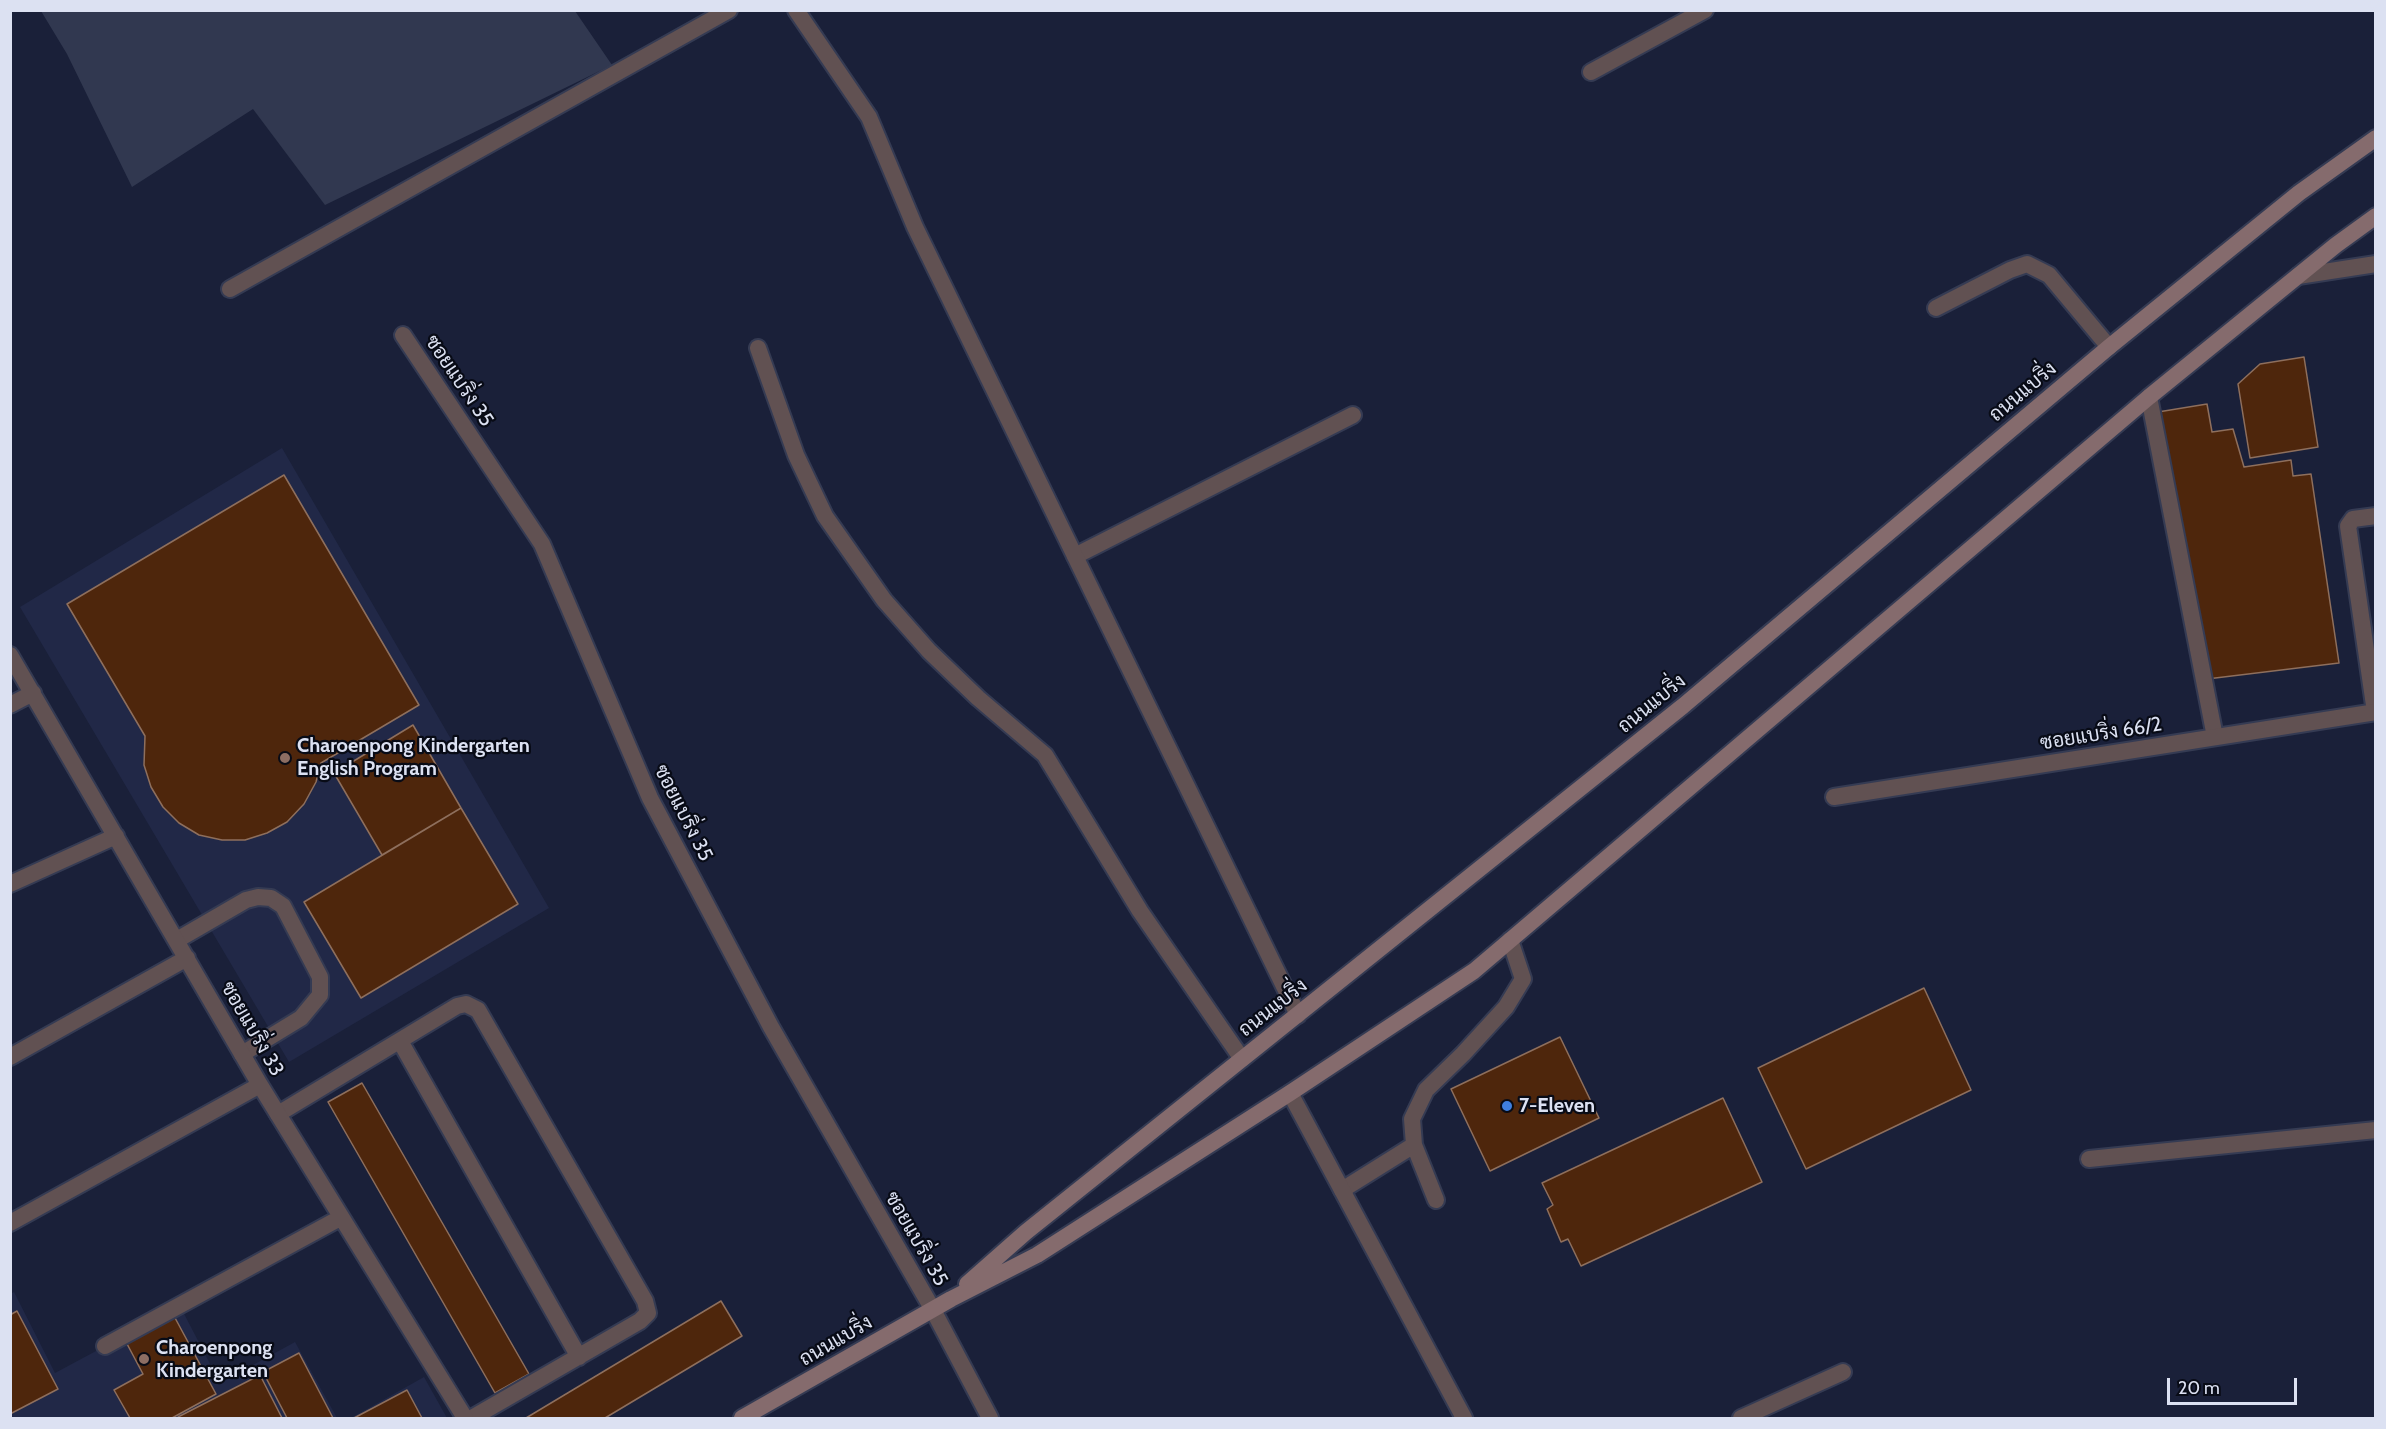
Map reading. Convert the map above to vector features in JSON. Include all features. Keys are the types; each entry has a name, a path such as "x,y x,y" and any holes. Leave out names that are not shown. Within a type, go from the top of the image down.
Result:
{"main road":[{"name":"ถนนแบริ่ง","path":"951,1299 1026,1232 1683,706 2109,347 2299,193 2376,138"},
{"name":"ถนนแบริ่ง","path":"742,1419 951,1299 1037,1256 1474,971 2150,397 2298,276 2376,216"}],"street":[{"path":"230,289 729,10"},
{"path":"796,10 869,117 915,227 1298,1015"},
{"path":"1591,72 1706,10"},
{"path":"1936,308 2010,270 2027,264 2049,275 2109,347"},
{"path":"2298,276 2376,264"},
{"name":"ซอยแบริ่ง 35","path":"403,334 542,544 650,798 771,1027 933,1310 990,1419"},
{"path":"758,348 795,456 825,516 885,600 929,651 978,698 1045,755 1140,911 1242,1059"},
{"path":"2150,397 2215,737"},
{"path":"1075,556 1353,415"},
{"path":"2376,516 2353,519 2348,526 2371,647 2376,712"},
{"name":"ซอยแบริ่ง 33","path":"10,655 260,1085 465,1419"},
{"path":"10,705 33,693"},
{"name":"ซอยแบริ่ง 66/2","path":"1834,798 2376,712"},
{"path":"10,884 116,836"},
{"path":"177,940 246,900 258,897 271,898 283,906 320,977 320,995 301,1017 242,1054"},
{"path":"1436,1200 1414,1145 1412,1119 1426,1090 1506,1007 1522,979 1510,940"},
{"path":"10,1057 187,958"},
{"path":"278,1114 457,1006 466,1004 478,1010 645,1301 648,1313 640,1321 472,1419"},
{"path":"399,1041 579,1357"},
{"path":"10,1223 260,1085"},
{"path":"1290,1093 1464,1419"},
{"path":"2089,1159 2376,1130"},
{"path":"1342,1190 1414,1145"},
{"path":"105,1346 340,1218"},
{"path":"1741,1419 1843,1372"}],"shaded area":[{"path":"41,11 575,11 612,65 325,205 253,109 132,187 67,54"},
{"name":"Charoenpong Kindergarten English Program","path":"282,448 549,908 289,1062 20,607"},
{"name":"Charoenpong Kindergarten","path":"14,1292 55,1373 180,1306 220,1383 295,1342 337,1418 11,1418 10,1294"},
{"path":"424,1377 447,1418 351,1418"}],"building":[{"path":"2304,357 2318,447 2250,458 2238,384 2260,364"},
{"path":"2207,404 2212,432 2233,429 2244,467 2291,460 2293,476 2311,474 2339,663 2207,679 2158,412"},
{"path":"284,475 419,705 321,763 316,782 304,804 287,822 267,833 245,840 222,840 199,835 179,823 163,807 151,787 144,765 145,736 67,604"},
{"path":"413,725 461,808 382,855 334,773"},
{"path":"461,808 518,904 361,998 304,902"},
{"path":"1924,988 1971,1090 1806,1169 1758,1068"},
{"path":"1560,1037 1599,1118 1490,1171 1451,1089"},
{"path":"362,1083 529,1374 495,1393 328,1102"},
{"path":"1723,1098 1762,1182 1581,1266 1568,1239 1561,1242 1547,1209 1553,1205 1542,1183"},
{"path":"721,1301 742,1336 605,1418 526,1418"},
{"path":"17,1311 58,1389 10,1414 10,1315"},
{"path":"174,1316 216,1394 172,1418 130,1418 114,1390 143,1374 126,1342"},
{"path":"299,1353 333,1418 287,1418 263,1372"},
{"path":"260,1375 282,1418 178,1417"},
{"path":"407,1390 422,1418 354,1418"}],"place":[{"name":"Charoenpong Kindergarten English Program","path":"285,758"},
{"name":"7-Eleven","path":"1507,1106"},
{"name":"Charoenpong Kindergarten","path":"144,1359"}]}
